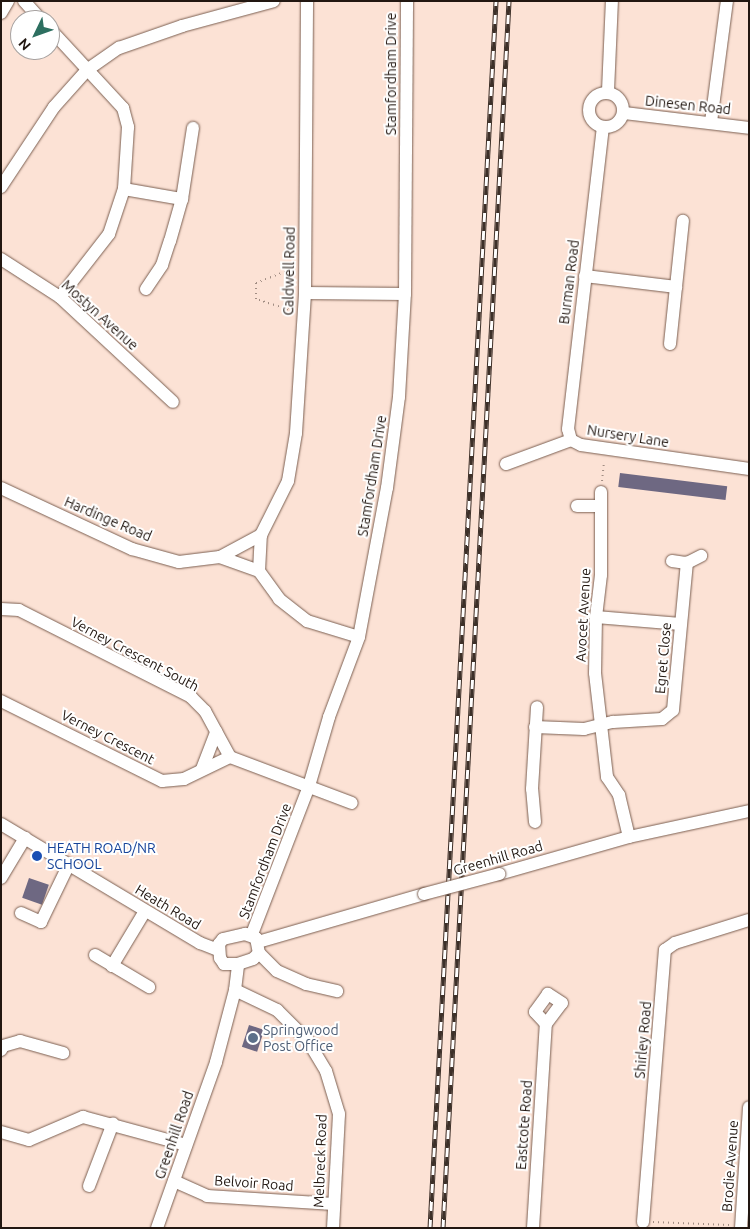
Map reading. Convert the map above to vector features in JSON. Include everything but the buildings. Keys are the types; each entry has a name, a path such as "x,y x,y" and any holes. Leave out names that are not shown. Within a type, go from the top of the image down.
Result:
{"street":[{"path":"1,13 8,1"},
{"path":"1,187 54,107 87,70 119,48 182,26 274,1"},
{"name":"Caldwell Road","path":"259,571 261,535 288,481 296,433 305,293 307,1"},
{"name":"Stamfordham Drive","path":"256,943 309,786 329,717 359,638 387,488 399,397 405,294 407,1"},
{"path":"608,91 596,96 588,110 595,123 603,128 618,122 624,113 623,106 608,91 612,1"},
{"path":"711,122 727,1"},
{"path":"60,41 123,108 128,127 124,189 109,234 60,296"},
{"name":"Dinesen Road","path":"624,113 749,128"},
{"path":"146,289 162,265 182,198 193,128"},
{"name":"Burman Road","path":"571,440 568,430 603,128"},
{"path":"124,189 182,198"},
{"path":"670,344 683,222"},
{"name":"Mostyn Avenue","path":"1,260 60,296 173,402"},
{"path":"585,276 676,287"},
{"path":"305,293 405,294"},
{"name":"Nursery Lane","path":"506,464 571,440 605,449 749,469"},
{"name":"Hardinge Road","path":"1,488 132,549 179,562 220,557 259,571"},
{"name":"Avocet Avenue","path":"601,492 601,575 596,617 595,673 607,777 619,796 628,836"},
{"path":"578,506 601,506"},
{"path":"220,557 261,535"},
{"path":"672,561 687,563 701,556"},
{"name":"Egret Close","path":"600,725 662,719 673,710 687,563"},
{"path":"259,571 279,599 307,621 359,638"},
{"name":"Verney Crescent South","path":"1,609 19,610 191,697 205,711 230,757"},
{"path":"596,617 681,624"},
{"name":"Verney Crescent","path":"1,701 162,781 184,779 230,757"},
{"path":"535,822 532,788 537,707"},
{"path":"535,727 584,728 600,725"},
{"path":"202,769 216,732"},
{"path":"230,757 352,803"},
{"name":"Greenhill Road","path":"256,943 628,836 749,811"},
{"name":"Heath Road","path":"1,824 200,944 218,950"},
{"path":"1,878 25,838"},
{"path":"21,913 41,922 69,864"},
{"path":"112,966 146,911"},
{"name":"Shirley Road","path":"644,1222 665,950 675,943 749,920"},
{"path":"256,943 253,959 238,964 224,964 218,950 223,940 256,943 277,971 306,984 337,991"},
{"path":"94,955 149,987"},
{"name":"Greenhill Road","path":"157,1228 216,1062 235,990 238,964"},
{"name":"Melbreck Road","path":"235,990 276,1010 308,1041 326,1071 339,1114 333,1228"},
{"name":"Eastcote Road","path":"533,1228 546,1024"},
{"path":"1,1050 3,1046 20,1041 63,1053"},
{"name":"Brodie Avenue","path":"744,1226 749,1107"},
{"path":"1,1132 29,1140 83,1117 113,1123 186,1145"},
{"path":"89,1186 113,1123"},
{"name":"Belvoir Road","path":"174,1181 207,1196 334,1204"}],"path":[{"path":"303,315 256,299 256,284 305,263"},
{"path":"601,492 605,449"},
{"path":"644,1222 744,1226"}],"railway":[{"path":"430,1228 496,1"},
{"path":"443,1228 509,1"}],"place":[{"name":"HEATH ROAD/NR SCHOOL","path":"37,856"},
{"name":"Springwood Post Office","path":"253,1038"}]}
